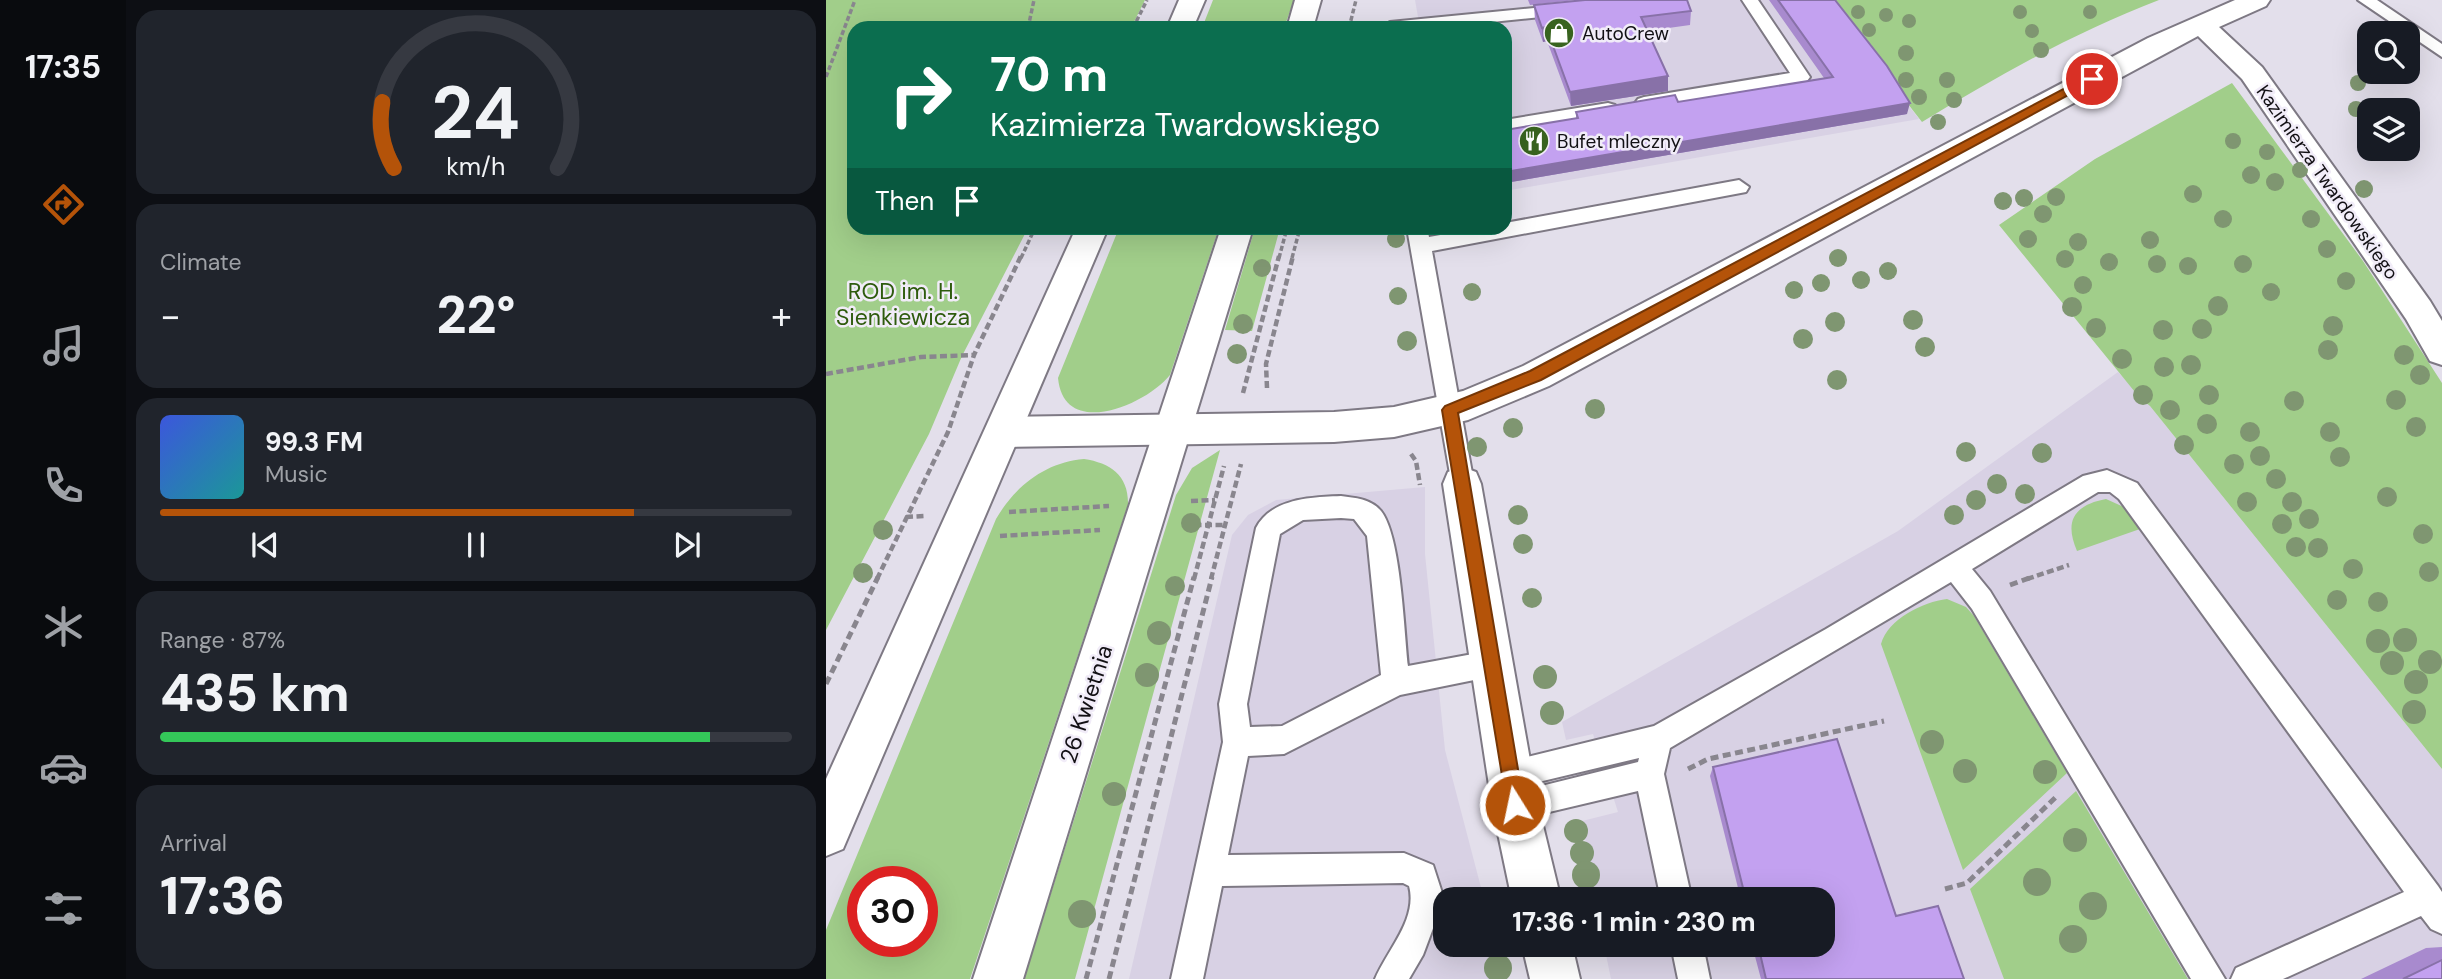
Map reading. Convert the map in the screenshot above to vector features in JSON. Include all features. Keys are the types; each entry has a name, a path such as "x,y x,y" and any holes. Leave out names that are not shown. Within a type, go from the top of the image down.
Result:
{"street":[{"path":"1183,21 1192,0"},
{"path":"1302,21 1308,0"},
{"path":"1004,432 1334,427 1405,420 1450,410 1536,376 2200,24 2257,0"},
{"name":"Kazimierza Twardowskiego","path":"2200,24 2252,73 2418,310 2442,351"},
{"path":"826,832 1089,235"},
{"name":"26 Kwietnia","path":"998,979 1235,235"},
{"path":"1462,484 1489,664 1512,789 1534,887"},
{"path":"1550,957 1555,979"}],"lane":[{"path":"1512,125 1801,77 1750,0"},
{"path":"2366,0 2442,52"},
{"path":"1454,21 1582,8"},
{"path":"1512,222 1739,187"},
{"path":"1419,237 1462,484"},
{"path":"1512,789 1658,739 1954,567 2092,483 2104,479 2117,482 2128,491 2434,908 2247,979"},
{"path":"1187,979 1237,742 1233,704 1269,528 1299,509 1360,509 1372,519 1380,536 1396,682"},
{"path":"1954,567 1978,595 2209,979"},
{"path":"1237,742 1284,740 1396,682 1489,664"},
{"path":"1658,739 1651,780 1674,887"},
{"path":"1512,789 1651,780"},
{"path":"1208,871 1404,868 1422,876 1428,899 1412,944 1391,979"},
{"path":"1689,957 1694,979"}],"path":[{"path":"847,21 855,0"},
{"path":"1030,21 1034,0"},
{"path":"1136,21 1147,0"},
{"path":"1351,21 1356,0"},
{"path":"826,77 847,21"},
{"path":"826,684 948,432 974,355 1032,235"},
{"path":"1243,392 1285,235"},
{"path":"1266,388 1266,364 1298,235"},
{"path":"826,374 921,357 974,355"},
{"path":"1109,979 1243,455"},
{"path":"1086,979 1225,460"},
{"path":"1000,512 1115,505"},
{"path":"1180,525 1224,525"},
{"path":"989,536 1107,529"},
{"path":"1978,595 2069,565"},
{"path":"1651,780 1708,759 1884,720"},
{"path":"1945,889 1967,883 2069,784 2087,776"}],"shaded area":[{"path":"1415,0 1827,0 1919,119 1512,190 1512,21 1419,21"},
{"path":"2118,372 2150,406 2442,769 2442,979 1611,979 1606,957 1835,957 1835,887 1594,887 1582,821 1618,812 1593,734 1566,740 1562,722 1898,531"},
{"path":"1425,487 1425,554 1445,750 1481,887 1433,887 1433,957 1499,957 1505,979 1129,979 1232,535 1248,515 1276,500"}],"green space":[{"name":"ROD im. H. Sienkiewicza","path":"826,0 1145,0 1134,21 847,21 847,235 1024,235 962,356 929,434 826,630"},
{"path":"1213,0 1294,0 1286,21 1205,21"},
{"path":"1827,0 2159,0 2097,26 2038,56 1922,122"},
{"path":"2232,83 2363,261 2442,383 2442,769 2150,406 2139,397 1999,225 2095,159"},
{"path":"1116,235 1217,235 1170,375 1159,386 1126,405 1107,411 1090,412 1075,408 1064,397 1058,378"},
{"path":"1253,235 1278,235 1252,331 1225,330"},
{"path":"1220,450 1075,979 1024,979 1176,495 1192,468"},
{"path":"1084,459 1110,468 1122,479 1128,495 1128,505 970,979 826,979 826,930 847,879 847,957 938,957 938,866 852,866 996,519 1022,486 1057,465"},
{"path":"2106,499 2126,508 2140,529 2077,551 2072,531 2075,516 2086,505"},
{"path":"1947,599 1966,607 1974,616 2067,773 1963,870 1881,644 1891,627 1908,613"},
{"path":"2076,791 2188,979 2004,979 1970,889"}],"building":[{"path":"1585,0 1687,0 1691,11 1641,17 1668,76 1570,92 1546,27 1542,28 1534,5"},
{"path":"1778,0 1835,0 1887,66 1910,103 1512,171 1512,129 1578,118 1576,112 1675,95 1678,102 1833,77"},
{"path":"1837,739 1896,916 1938,906 1964,979 1766,979 1761,957 1835,957 1835,887 1743,887 1713,767"},
{"path":"2442,960 2442,979 2403,979"}],"place":[{"name":"AutoCrew","path":"1559,33"},
{"name":"Bufet mleczny","path":"1534,141"}],"route":[{"path":"1515,805 1489,664 1450,410 1536,376 2092,79"}]}
